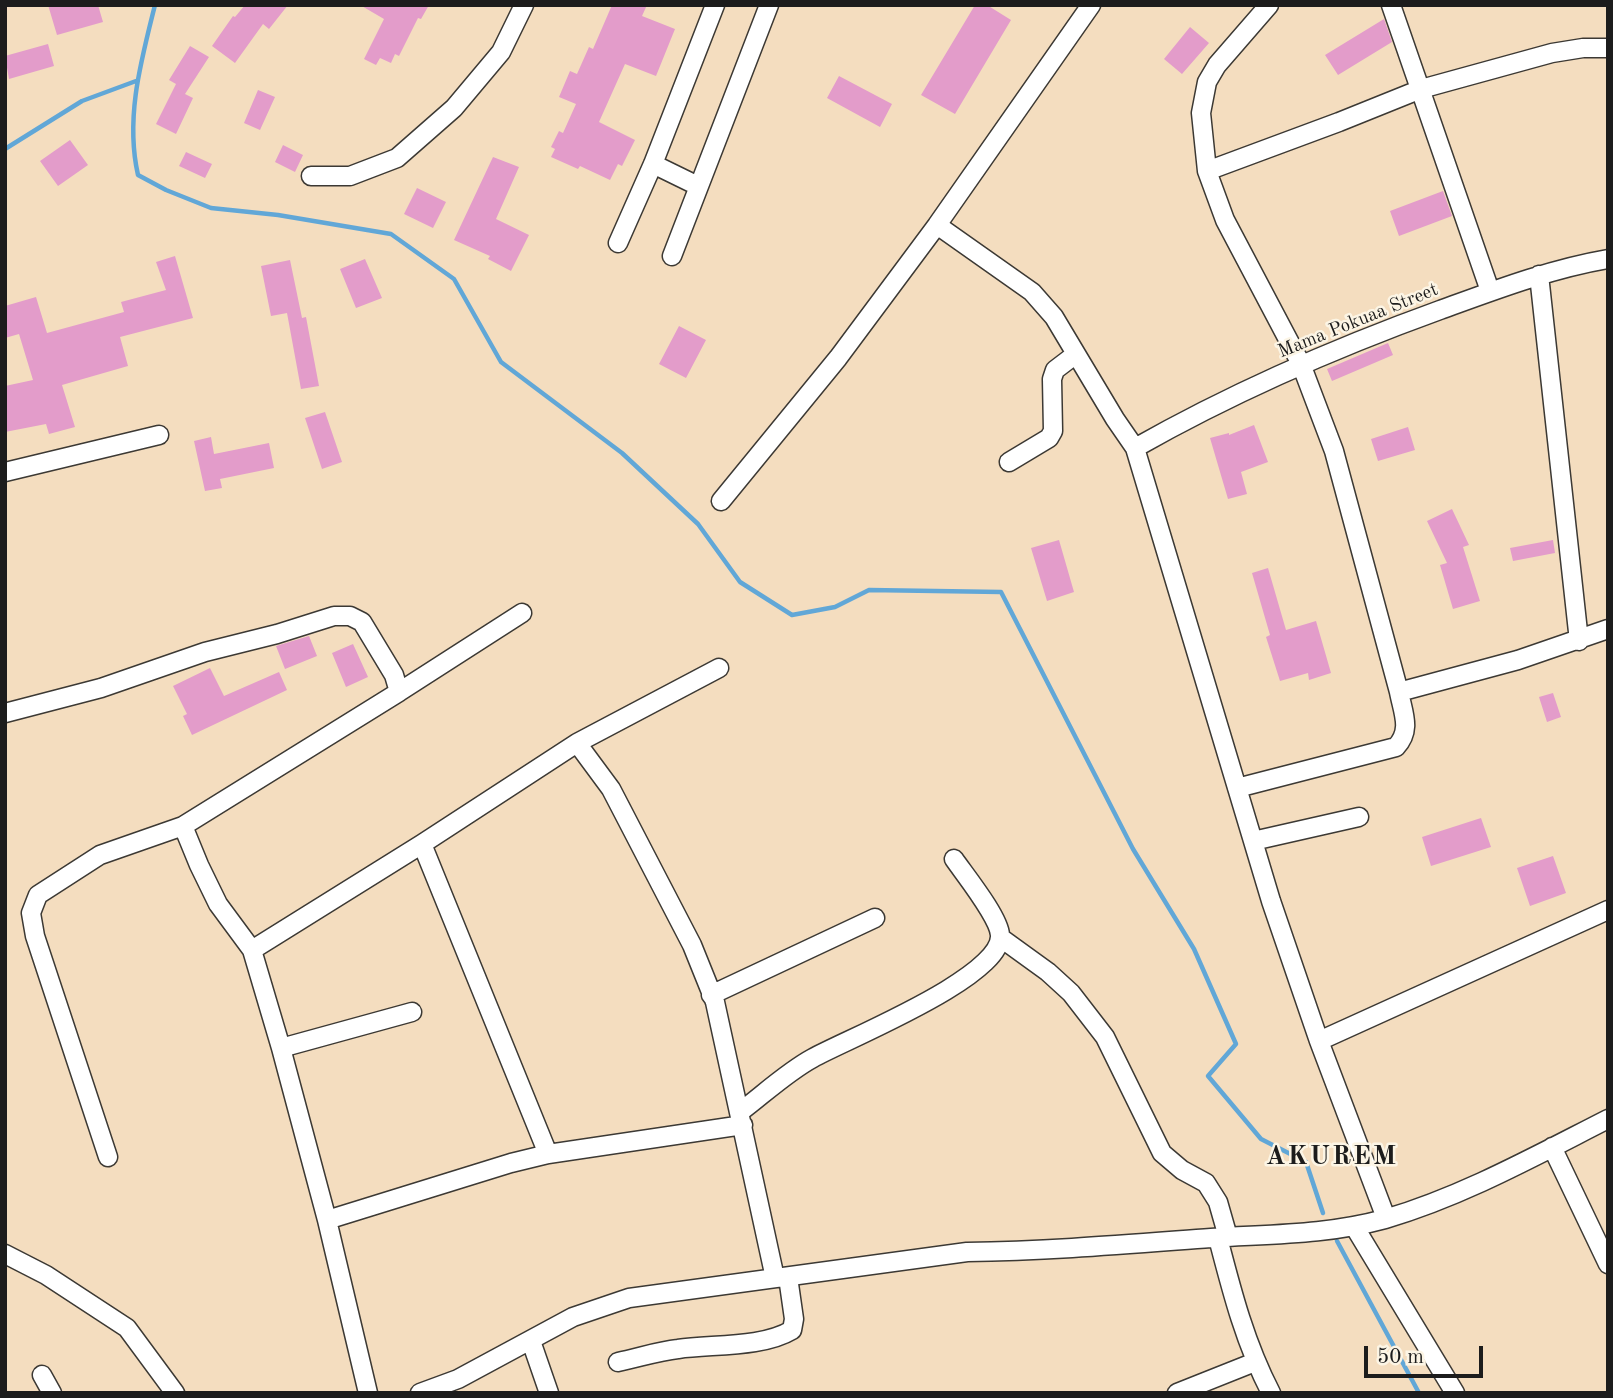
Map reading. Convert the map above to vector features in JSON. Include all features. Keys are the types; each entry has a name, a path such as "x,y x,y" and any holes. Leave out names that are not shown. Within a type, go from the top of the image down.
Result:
{"street":[{"path":"311,176 350,176 397,158 454,108 501,52 524,5"},
{"path":"618,243 653,164 715,5"},
{"path":"672,256 769,5"},
{"path":"721,501 838,358 937,225 1091,5"},
{"path":"1237,788 1396,747 1404,738 1406,727 1334,451 1301,365 1225,220 1207,171 1201,113 1207,82 1217,65 1269,5"},
{"path":"1391,5 1490,291"},
{"path":"1207,171 1421,89 1552,53 1583,48 1608,48"},
{"path":"653,164 698,186"},
{"path":"937,225 1032,292 1054,317 1135,448 1253,841 1319,1041 1385,1218"},
{"name":"Mama Pokuaa Street","path":"1135,448 1301,365 1383,331 1539,275 1608,259"},
{"path":"1539,275 1579,640"},
{"path":"1009,462 1049,438 1054,431 1052,379 1055,370 1076,354"},
{"path":"5,472 159,435"},
{"path":"108,1157 35,936 31,913 38,895 100,855 183,826 522,613"},
{"path":"5,713 101,688 205,652 334,616 350,617 362,622 394,675 399,692"},
{"path":"1399,692 1518,660 1608,629"},
{"path":"252,950 577,743 719,668"},
{"path":"577,743 611,789 692,945 711,995 794,1320 792,1330 782,1336 759,1341 675,1349 618,1362"},
{"path":"1253,841 1359,817"},
{"path":"183,826 218,904 252,950 327,1220 368,1393"},
{"path":"422,844 548,1154"},
{"path":"954,859 997,923 1001,938 1048,972 1071,993 1105,1037 1161,1153 1182,1170 1206,1183 1218,1202 1239,1319 1255,1362 1271,1393"},
{"path":"1319,1041 1608,910"},
{"path":"711,995 875,918"},
{"path":"327,1220 511,1163 742,1118 811,1058 928,1003 992,957 1001,938"},
{"path":"281,1048 412,1012"},
{"path":"420,1393 458,1379 573,1317 629,1298 967,1252 1023,1252 1298,1235 1354,1226 1447,1199 1608,1119"},
{"path":"1552,1147 1608,1264"},
{"path":"1354,1226 1455,1393"},
{"path":"5,1254 46,1275 127,1328 175,1393"},
{"path":"531,1341 549,1393"},
{"path":"1177,1393 1255,1362"},
{"path":"42,1375 52,1393"}],"building":[{"path":"48,5 98,5 103,22 57,35"},
{"path":"245,5 288,5 269,29 263,24 235,63 212,46 233,16"},
{"path":"360,5 429,5 421,19 418,18 399,56 395,54 391,63 380,58 376,65 364,59 384,19"},
{"path":"612,5 647,5 642,16 675,29 656,76 625,64 599,122 635,140 622,166 618,164 610,180 580,166 578,169 551,157 555,149 551,147 559,131 563,133 576,104 559,97 570,71 577,74 589,47 593,49"},
{"path":"975,5 987,5 1011,20 955,114 921,95"},
{"path":"1384,19 1392,42 1338,75 1325,55"},
{"path":"1190,27 1209,43 1182,74 1164,59"},
{"path":"48,44 54,66 9,79 5,56"},
{"path":"190,46 209,57 185,94 193,98 176,134 156,124 176,84 169,80"},
{"path":"839,76 892,104 880,127 827,98"},
{"path":"258,90 275,97 260,130 244,123"},
{"path":"70,140 88,165 58,186 40,161"},
{"path":"283,145 303,155 295,172 275,162"},
{"path":"186,152 212,164 205,178 179,166"},
{"path":"493,157 519,167 496,219 529,235 511,271 488,259 490,256 454,240"},
{"path":"417,188 446,202 433,228 404,214"},
{"path":"1443,191 1452,216 1399,236 1390,211"},
{"path":"175,256 193,318 120,337 128,366 62,385 75,427 49,434 46,424 5,432 5,386 33,380 19,334 5,338 5,306 36,297 47,333 124,312 121,302 166,290 156,262"},
{"path":"365,259 382,298 356,308 340,269"},
{"path":"290,260 302,318 306,317 319,386 301,389 287,313 271,316 261,266"},
{"path":"679,326 706,340 686,378 659,364"},
{"path":"1388,343 1393,355 1332,381 1327,369"},
{"path":"325,412 342,462 322,469 305,418"},
{"path":"1254,425 1268,462 1241,472 1247,494 1228,499 1210,438 1229,435"},
{"path":"1408,427 1415,450 1378,461 1371,439"},
{"path":"211,437 214,454 269,443 274,468 220,479 222,488 205,491 194,441"},
{"path":"1452,509 1469,545 1463,547 1480,601 1453,609 1440,565 1447,563 1427,521"},
{"path":"1059,540 1074,592 1047,601 1031,548"},
{"path":"1553,540 1555,553 1513,561 1510,548"},
{"path":"1268,568 1286,630 1316,621 1331,673 1309,680 1308,673 1280,681 1266,637 1270,635 1252,573"},
{"path":"309,636 317,656 285,669 276,646"},
{"path":"353,644 368,677 346,687 332,653"},
{"path":"210,668 224,696 279,672 287,690 192,735 183,716 187,714 173,686"},
{"path":"1553,693 1561,717 1547,722 1539,697"},
{"path":"1481,818 1491,847 1431,866 1422,837"},
{"path":"1553,856 1566,893 1530,906 1517,868"}],"waterway":[{"path":"155,5 136,90 133,132 138,175 166,190 211,208 278,215 391,234 454,279 501,362 622,453 698,524 740,582 792,615 835,607 869,590 1001,592 1133,849 1194,949 1236,1044 1208,1076 1261,1139 1306,1162 1323,1213"},
{"path":"5,149 82,101 136,81"},
{"path":"1337,1241 1419,1393"}],"district":[{"name":"AKUREM","path":"1332,1157"}]}
